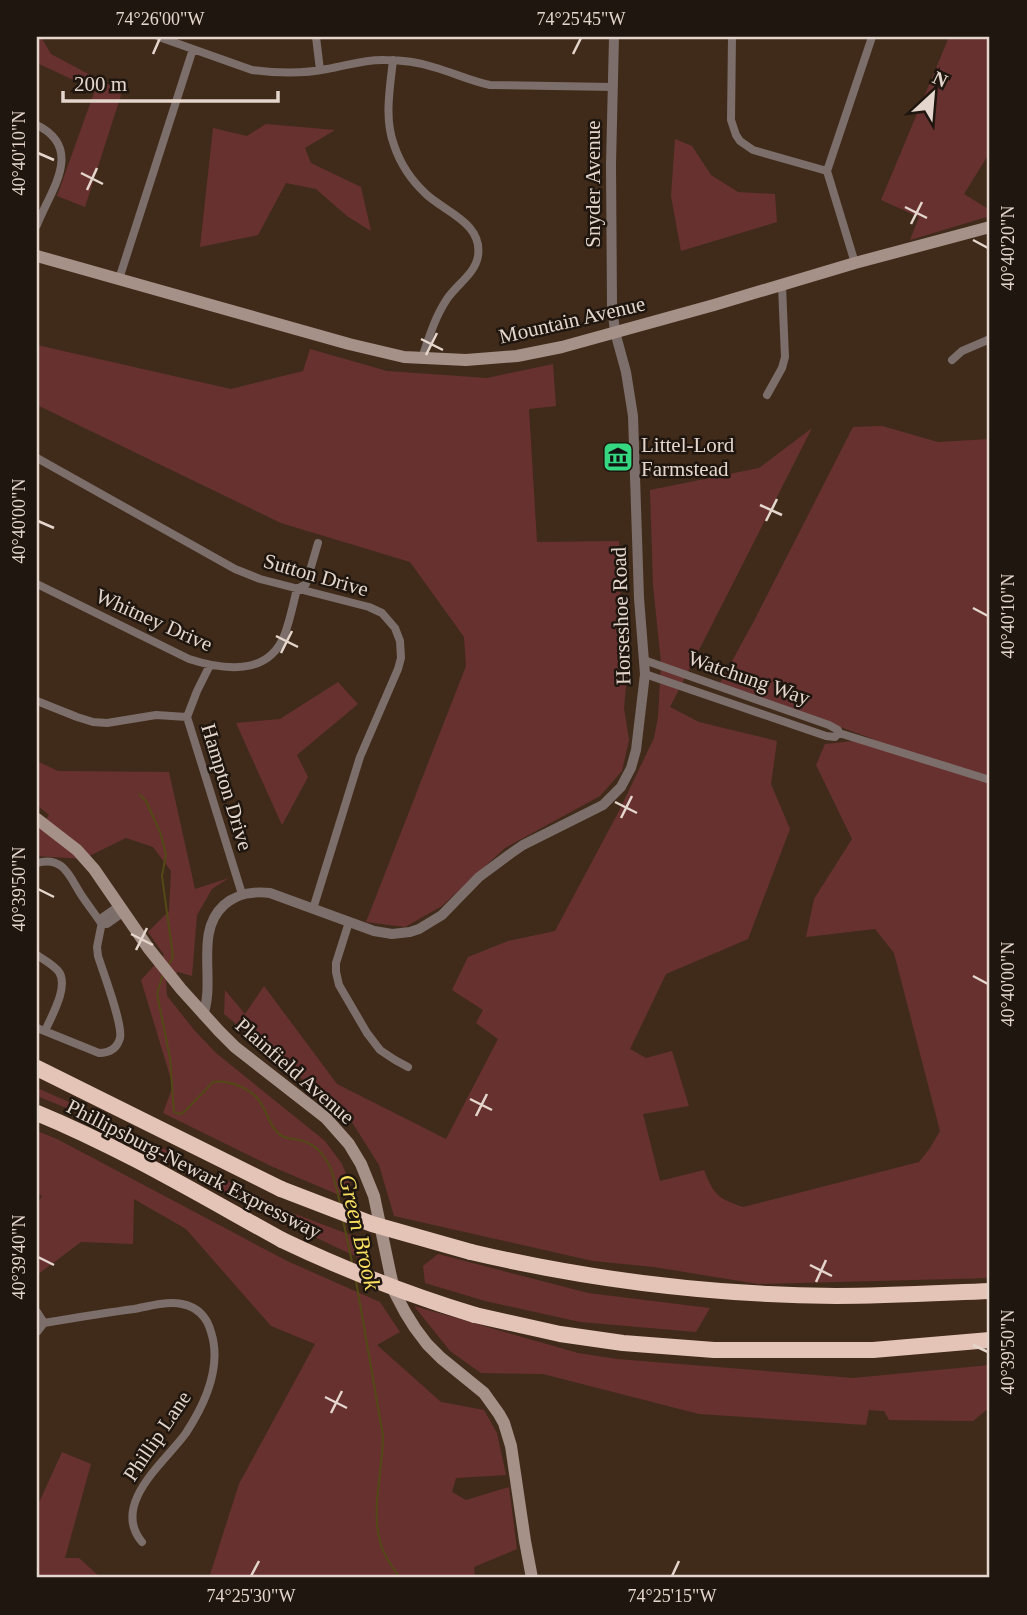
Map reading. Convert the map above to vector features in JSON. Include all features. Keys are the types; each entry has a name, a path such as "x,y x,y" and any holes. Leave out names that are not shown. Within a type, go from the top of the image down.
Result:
{"highway":[{"name":"Phillipsburg-Newark Expressway","path":"37,1068 281,1189 372,1224 471,1252 610,1279 759,1294 862,1296 990,1290"},
{"name":"Phillipsburg-Newark Expressway","path":"37,1113 134,1159 312,1255 385,1285 475,1315 573,1336 714,1350 873,1350 990,1340"}],"main road":[{"name":"Mountain Avenue","path":"37,256 349,345 404,356 466,360 517,356 562,347 990,227"},
{"name":"Plainfield Avenue","path":"37,819 77,850 94,869 160,964 203,1015 235,1047 326,1118 355,1154 374,1196 395,1293 405,1312 441,1358 484,1394 504,1423 511,1446 532,1578"}],"street":[{"path":"159,37 251,70 320,70 362,62 393,60 433,66 470,81 489,85 613,87"},
{"path":"316,37 320,70"},
{"name":"Snyder Avenue","path":"614,37 612,305 615,332"},
{"path":"732,37 730,120 740,141 753,150 827,171"},
{"path":"855,263 827,171 872,37"},
{"path":"119,279 193,49"},
{"path":"393,60 388,125 399,157 423,191 437,204 467,223 478,243 475,266 449,296 437,316 422,358"},
{"path":"37,125 50,133 55,140 62,155 62,163 58,179 37,225"},
{"path":"767,395 785,357 782,286"},
{"name":"Horseshoe Road","path":"242,894 270,893 383,933 401,934 419,929 442,915 479,877 510,854 614,796 627,778 634,759 645,674 639,598 632,416 626,372 615,332"},
{"path":"952,360 962,351 990,339"},
{"name":"Sutton Drive","path":"37,458 235,569 260,579 378,611 395,628 401,650 400,665 360,757 313,909"},
{"name":"Whitney Drive","path":"37,583 178,654 211,665 252,666 271,655 284,638 297,589 306,584 318,542"},
{"name":"Watchung Way","path":"644,660 829,725 839,733 990,780"},
{"path":"187,717 211,665"},
{"name":"Watchung Way","path":"645,674 826,736 835,737 839,733"},
{"name":"Hampton Drive","path":"37,701 93,722 107,723 156,715 187,717 242,894"},
{"path":"37,863 50,862 64,868 102,923 107,924 122,908"},
{"path":"203,1015 208,996 209,929 220,909 242,894"},
{"path":"349,922 336,963 339,985 380,1050 408,1067"},
{"path":"37,955 57,969 62,981 62,990 41,1029 103,1053 109,1052 120,1037 118,1020 98,956 102,923"},
{"name":"Phillip Lane","path":"44,1322 180,1304 197,1310 209,1324 214,1352 214,1370 210,1386 185,1434 140,1490 134,1504 133,1522 136,1535 142,1542"},
{"path":"37,1312 44,1322 37,1332"}],"shaded area":[{"path":"37,37 41,37 51,54 122,92 85,207 57,196 95,90 37,63"},
{"path":"949,37 990,39 990,152 964,194 990,210 990,216 910,240 919,217 881,200"},
{"path":"266,124 335,130 305,148 311,163 361,187 371,231 347,216 316,189 286,183 258,235 200,247 213,128 247,136"},
{"path":"675,139 692,146 711,175 738,192 775,194 777,222 681,251 671,196"},
{"path":"37,345 231,389 303,371 310,349 387,371 487,378 553,364 556,406 529,409 537,542 619,541 620,587 628,664 624,708 629,740 622,771 600,796 505,848 442,906 405,927 366,922 466,666 464,637 410,562 281,523 37,405"},
{"path":"882,426 938,442 990,439 990,1278 758,1284 654,1267 593,1261 394,1216 379,1165 350,1119 224,1014 225,990 245,1014 264,986 337,1084 446,1139 498,1039 476,1023 483,1010 452,990 468,957 508,941 555,931 619,811 654,738 661,663 653,585 650,490 759,468 812,428 670,707 699,722 777,741 771,784 790,829 748,939 666,974 630,1049 646,1058 672,1051 689,1106 643,1114 660,1181 704,1170 718,1194 743,1207 919,1162 930,1148 940,1131 894,953 875,929 806,937 814,899 852,839 816,765 825,744 873,739 720,683 853,427"},
{"path":"338,682 358,704 297,755 308,777 282,825 236,723 280,719"},
{"path":"37,761 58,771 169,772 195,889 229,878 212,889 197,915 192,976 178,972 166,981 167,996 216,1053 325,1141 342,1164 358,1203 273,1167 163,1113 173,1086 141,980 164,955 148,932 169,911 171,871 153,847 126,838 83,859 37,856 37,833 49,815 37,805"},
{"path":"37,1088 85,1109 290,1212 366,1241 370,1263 272,1217 71,1110 37,1096"},
{"path":"37,1131 57,1139 287,1261 380,1302 400,1332 377,1345 441,1402 484,1410 497,1433 506,1475 456,1478 452,1492 466,1500 509,1487 517,1549 474,1567 475,1578 209,1578 239,1484 315,1344 271,1326 186,1229 134,1199 133,1244 81,1242 37,1275 37,1204 42,1196 37,1193"},
{"path":"438,1254 588,1293 710,1308 696,1332 580,1322 485,1301 425,1283 423,1266"},
{"path":"414,1306 578,1353 617,1359 853,1378 990,1365 990,1407 973,1421 889,1420 884,1411 869,1410 866,1425 699,1414 543,1374 481,1373 450,1351"},
{"path":"62,1452 91,1464 65,1558 79,1558 101,1578 37,1578 37,1507"}],"waterway":[{"name":"Green Brook","path":"140,795 146,801 160,832 166,854 162,876 173,957 169,964"},
{"name":"Green Brook","path":"163,974 157,994 170,1058 174,1112 184,1112 213,1082 225,1082 243,1088 258,1099 280,1135 312,1145 325,1158 330,1166 340,1204"},
{"name":"Green Brook","path":"343,1220 352,1262"},
{"name":"Green Brook","path":"356,1281 383,1436 377,1505 378,1532 389,1563 400,1578"}],"place":[{"name":"Littel-Lord Farmstead","path":"618,457"}]}
